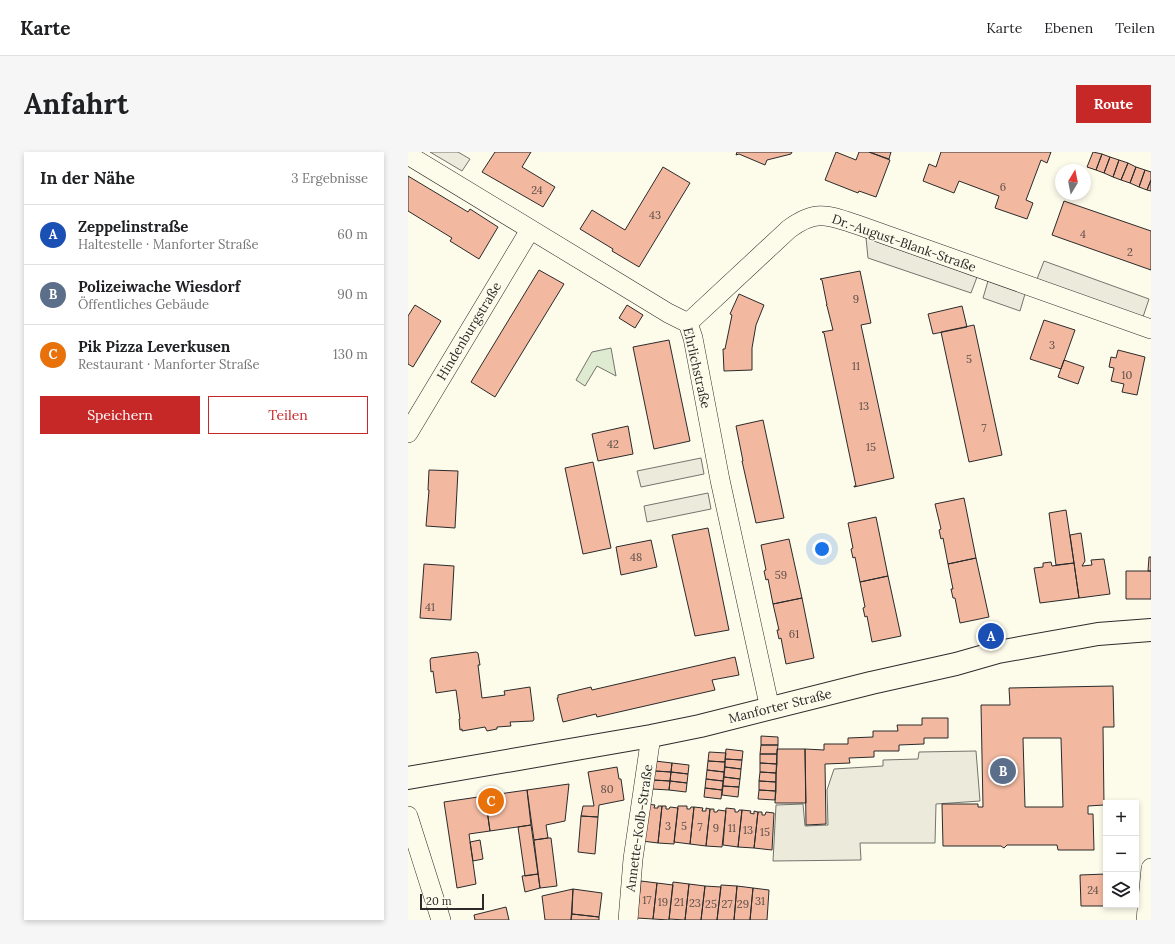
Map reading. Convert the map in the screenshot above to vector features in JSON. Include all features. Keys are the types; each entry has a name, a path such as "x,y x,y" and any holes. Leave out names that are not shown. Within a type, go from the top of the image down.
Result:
{"street":[{"name":"Ehrlichstraße","path":"408,155 668,313 688,323 693,338 720,480 770,709"},
{"name":"Dr.-August-Blank-Straße","path":"688,323 789,230 802,220 813,216 824,215 852,223 1151,329"},
{"name":"Hindenburgstraße","path":"408,433 530,230"},
{"name":"Manforter Straße","path":"408,778 651,736 700,726 871,683 956,664 998,652 1098,634 1151,630"},
{"name":"Annette-Kolb-Straße","path":"628,920 633,859 651,736"},
{"path":"408,816 441,920"},
{"path":"1146,920 1151,868"}],"green space":[{"path":"611,348 616,376 597,366 585,386 576,380 592,352"}],"shaded area":[{"path":"430,152 458,152 470,159 462,171"},
{"path":"866,238 977,277 971,293 868,258"},
{"path":"1044,261 1149,299 1143,317 1037,279"},
{"path":"988,281 1025,294 1020,311 983,298"},
{"path":"701,458 704,474 641,487 637,471"},
{"path":"708,493 711,509 647,522 644,506"},
{"path":"976,751 980,801 936,804 935,843 860,843 861,860 773,861 776,805 803,804 805,826 828,825 827,790 834,769 883,766 883,760 918,759 919,752"}],"building":[{"path":"495,152 531,152 522,167 555,187 543,207 482,172"},
{"path":"737,152 792,152 791,154 767,160 765,165 739,154 736,155"},
{"path":"836,152 856,160 859,152 869,152 890,160 876,197 859,191 858,193 825,180"},
{"path":"869,152 891,152 889,159"},
{"path":"941,152 1051,152 1047,163 1041,160 1026,200 1033,203 1027,219 995,208 999,196 959,181 954,193 923,181 929,164 936,167"},
{"path":"1093,152 1102,154 1096,170 1091,168 1091,164 1088,164"},
{"path":"1102,154 1110,157 1104,173 1096,170"},
{"path":"1110,157 1119,160 1113,177 1104,173"},
{"path":"1119,160 1128,163 1121,180 1113,177"},
{"path":"1128,163 1136,167 1130,183 1121,180"},
{"path":"663,167 690,183 639,267 580,229 592,210 625,230"},
{"path":"1136,167 1145,170 1139,187 1130,183"},
{"path":"1145,170 1151,172 1151,180 1147,190 1139,187"},
{"path":"408,176 468,212 470,209 498,227 479,259 450,241 452,238 408,211"},
{"path":"1151,180 1151,191 1147,190"},
{"path":"1064,201 1151,231 1151,270 1052,235"},
{"path":"539,270 564,284 495,397 471,382"},
{"path":"860,271 871,323 861,325 894,478 854,487 856,486 824,333 822,332 833,330 826,305 822,280 820,279"},
{"path":"739,294 764,305 756,325 752,348 752,370 724,371 723,349 725,349 732,315 730,314"},
{"path":"415,305 441,321 413,367 408,364 408,316"},
{"path":"627,305 643,315 635,328 619,318"},
{"path":"962,306 967,327 933,334 928,314"},
{"path":"1044,320 1075,330 1061,369 1030,359"},
{"path":"974,325 1002,455 969,462 941,332"},
{"path":"669,340 690,441 654,449 633,347"},
{"path":"1118,350 1145,357 1137,395 1122,392 1124,384 1111,381 1114,368 1109,367 1111,357 1116,358"},
{"path":"1064,360 1084,367 1078,384 1058,377"},
{"path":"763,420 784,518 756,523 736,426"},
{"path":"628,426 633,454 598,461 592,434"},
{"path":"593,462 611,548 583,554 565,468"},
{"path":"429,470 458,471 455,528 426,526"},
{"path":"964,498 976,558 948,564 943,538 941,539 939,530 941,529 935,504"},
{"path":"1066,510 1074,563 1056,565 1049,513"},
{"path":"876,517 888,576 860,582 855,557 853,558 851,549 853,548 848,523"},
{"path":"708,528 729,630 695,636 672,535"},
{"path":"1081,533 1085,561 1082,566 1092,565 1091,560 1104,559 1110,594 1079,598 1070,535"},
{"path":"789,539 802,598 773,604 768,579 766,580 764,571 766,570 761,545"},
{"path":"651,540 657,567 621,575 616,547"},
{"path":"1149,557 1151,557 1151,571 1148,571"},
{"path":"976,558 989,617 960,623 955,598 953,598 951,589 953,589 948,564"},
{"path":"1051,562 1052,566 1074,563 1079,598 1040,603 1034,568 1043,567 1043,563"},
{"path":"424,564 454,566 451,620 420,618"},
{"path":"1126,571 1151,571 1151,599 1126,599"},
{"path":"888,576 901,636 872,642 867,616 865,617 863,608 865,607 860,582"},
{"path":"802,598 814,658 786,664 781,638 779,639 777,630 779,630 773,604"},
{"path":"476,652 478,653 480,665 478,665 482,698 505,695 504,691 530,687 533,721 510,722 511,726 497,727 497,729 487,731 485,727 462,731 462,729 460,730 456,690 436,693 430,660 431,658"},
{"path":"735,657 739,675 712,680 715,690 597,717 596,714 563,722 557,698 558,695 591,687 592,690"},
{"path":"1113,686 1114,727 1103,727 1103,805 1088,806 1088,814 1093,814 1094,850 1058,850 1057,845 1007,845 1004,848 1001,846 943,846 942,804 978,804 978,807 983,807 981,705 1010,705 1009,688","holes":["1023,738 1061,738 1063,807 1025,807"]},
{"path":"922,718 948,718 948,738 924,738 924,744 899,745 899,751 874,751 874,757 849,758 850,763 825,764 826,824 806,825 805,749 824,750 824,744 848,744 848,738 873,737 873,731 898,731 897,725 922,725"},
{"path":"761,736 778,737 778,745 761,745"},
{"path":"761,745 778,745 777,754 760,754"},
{"path":"726,749 743,751 742,760 725,759"},
{"path":"777,749 805,749 806,803 775,803"},
{"path":"709,752 726,753 725,762 708,761"},
{"path":"760,754 777,754 777,764 760,763"},
{"path":"725,759 742,760 741,769 725,767"},
{"path":"655,761 672,763 671,772 655,771"},
{"path":"708,761 725,762 724,772 707,770"},
{"path":"672,763 689,765 688,774 671,772"},
{"path":"760,763 777,764 776,773 760,772"},
{"path":"617,767 619,779 621,779 624,800 599,805 598,817 581,816 583,806 594,806 588,772"},
{"path":"725,767 741,769 740,779 724,777"},
{"path":"707,770 724,772 723,781 706,779"},
{"path":"655,771 671,772 670,781 653,780"},
{"path":"671,772 688,774 687,783 670,781"},
{"path":"760,772 776,773 776,782 759,781"},
{"path":"724,777 740,779 739,787 723,786"},
{"path":"706,779 723,781 722,790 705,788"},
{"path":"653,780 670,781 669,790 652,789"},
{"path":"670,781 687,783 686,792 669,790"},
{"path":"759,781 776,782 776,791 759,790"},
{"path":"569,784 565,821 546,825 548,838 534,840 527,790"},
{"path":"723,786 739,787 738,797 722,795"},
{"path":"705,788 722,790 721,799 704,797"},
{"path":"527,790 531,825 490,831 485,796"},
{"path":"759,790 776,791 775,800 758,799"},
{"path":"485,796 490,831 469,834 476,884 457,888 444,802"},
{"path":"646,804 655,805 654,808 662,806 658,843 642,841"},
{"path":"662,806 666,806 666,809 669,809 670,807 678,808 674,844 658,843"},
{"path":"678,806 687,806 687,809 694,807 690,844 674,842"},
{"path":"694,807 703,808 702,811 706,811 706,808 710,809 706,846 690,844"},
{"path":"726,808 735,809 735,812 742,810 738,847 723,845"},
{"path":"710,809 714,809 714,812 717,812 718,810 726,811 722,847 706,846"},
{"path":"742,810 751,811 750,813 754,814 754,811 758,812 754,848 738,847"},
{"path":"758,812 762,812 762,815 765,815 766,812 774,813 772,850 754,848"},
{"path":"581,816 598,817 595,854 578,852"},
{"path":"531,825 538,874 525,876 518,827"},
{"path":"551,838 557,886 540,888 534,840"},
{"path":"480,840 483,859 473,861 470,842"},
{"path":"538,874 540,888 525,892 522,876"},
{"path":"1103,874 1103,906 1081,906 1080,875"},
{"path":"641,881 657,883 653,919 637,918"},
{"path":"673,882 689,884 685,920 669,919"},
{"path":"657,883 673,885 669,920 653,919"},
{"path":"689,884 705,886 701,920 685,920"},
{"path":"721,885 737,886 734,920 717,920"},
{"path":"705,886 721,887 717,920 701,920"},
{"path":"737,886 753,888 750,920 734,920"},
{"path":"753,888 769,890 767,920 750,920"},
{"path":"573,889 571,920 545,920 542,896"},
{"path":"573,889 602,893 599,917 572,914"},
{"path":"506,907 509,920 475,920 474,915"},
{"path":"572,914 599,917 599,920 571,920"}],"place":[{"name":"Zeppelinstraße","path":"991,636"},
{"name":"Polizeiwache Wiesdorf","path":"1003,771"},
{"name":"Pik Pizza Leverkusen","path":"491,801"}]}
